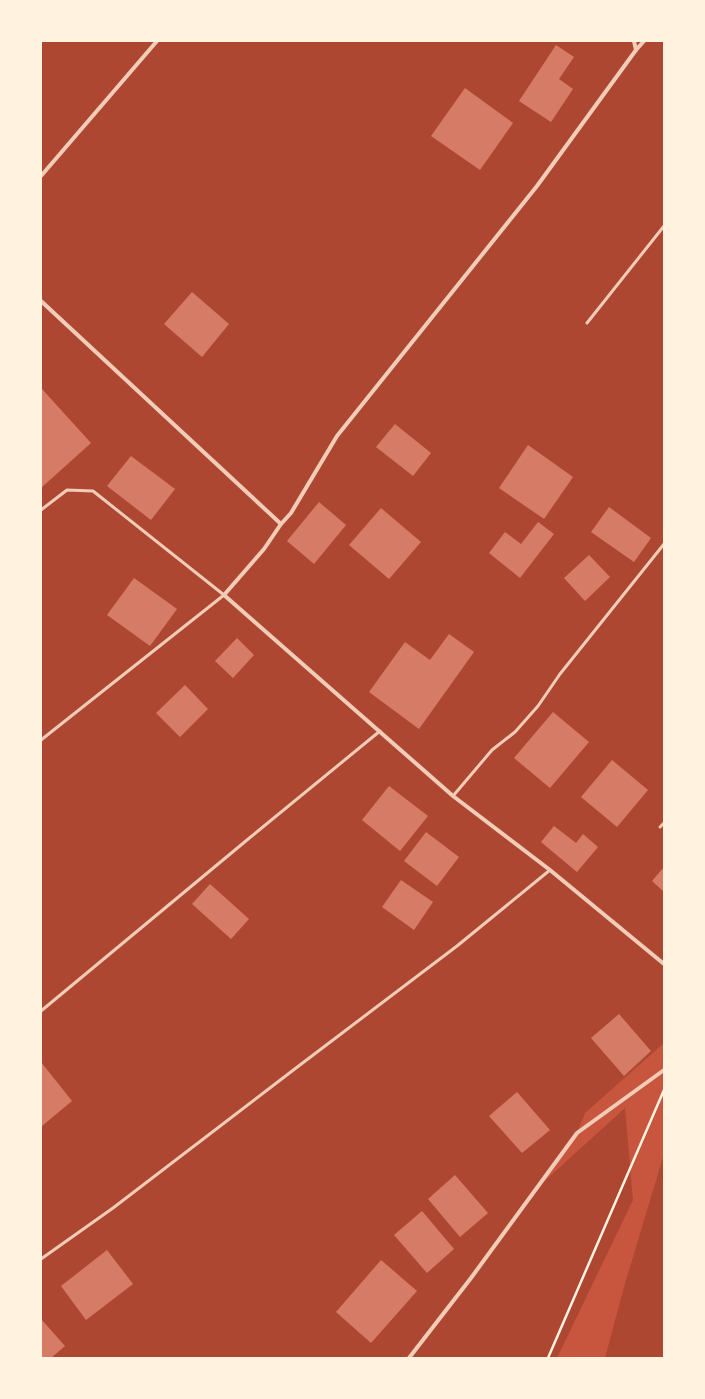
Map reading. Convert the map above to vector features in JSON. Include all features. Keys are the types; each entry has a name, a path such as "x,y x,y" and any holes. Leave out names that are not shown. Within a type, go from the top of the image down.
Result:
{"street":[{"path":"41,176 157,41"},
{"path":"634,41 636,50"},
{"path":"644,41 537,186 337,436 291,513 281,524 264,549 224,595 453,796 550,870 664,964"},
{"path":"41,301 281,524"},
{"path":"409,1358 471,1278 576,1134 664,1070"}],"lane":[{"path":"587,323 664,226"},
{"path":"41,510 67,490 93,491 224,595 41,740"},
{"path":"453,796 492,750 515,732 538,706 560,674 664,544"},
{"path":"41,1010 380,731"},
{"path":"660,827 664,823"},
{"path":"41,1259 113,1208 289,1072 457,946 550,870"}],"path":[{"path":"548,1358 664,1090"}],"shaded area":[{"path":"41,41 664,41 664,1043 585,1113 577,1133 538,1187 625,1108 633,1200 557,1358 41,1358"},
{"path":"664,1154 664,1358 605,1358 624,1287"}],"building":[{"path":"556,45 574,57 559,79 573,89 551,122 519,101"},
{"path":"465,88 513,123 480,170 431,136"},
{"path":"192,292 229,324 202,357 164,324"},
{"path":"42,389 91,443 41,488 41,390"},
{"path":"395,424 431,453 413,476 376,447"},
{"path":"528,445 573,477 544,519 499,488"},
{"path":"131,456 175,489 151,520 107,486"},
{"path":"319,502 346,525 314,564 287,541"},
{"path":"609,507 651,538 634,562 591,532"},
{"path":"381,508 421,542 389,579 349,545"},
{"path":"538,522 554,534 520,578 489,553 505,532 521,544"},
{"path":"589,555 610,577 585,601 564,578"},
{"path":"134,578 177,609 150,646 107,615"},
{"path":"449,634 474,652 419,729 369,692 405,642 430,660"},
{"path":"237,638 254,655 233,678 215,661"},
{"path":"185,685 208,709 180,737 156,713"},
{"path":"553,712 589,742 550,788 514,758"},
{"path":"612,760 648,790 617,827 581,797"},
{"path":"389,786 428,816 400,851 362,820"},
{"path":"554,826 576,843 583,834 598,847 577,872 541,842"},
{"path":"426,832 459,857 437,886 404,861"},
{"path":"664,867 664,892 652,881"},
{"path":"401,880 433,902 414,930 382,907"},
{"path":"210,884 249,919 231,939 192,904"},
{"path":"619,1014 651,1051 624,1076 591,1038"},
{"path":"41,1062 72,1101 42,1126 41,1124"},
{"path":"517,1092 550,1130 522,1153 489,1116"},
{"path":"455,1175 488,1213 460,1237 428,1199"},
{"path":"422,1211 454,1249 427,1273 394,1235"},
{"path":"107,1250 133,1284 86,1320 61,1286"},
{"path":"381,1260 417,1291 371,1343 336,1312"},
{"path":"41,1319 65,1346 51,1358 41,1358"}]}
